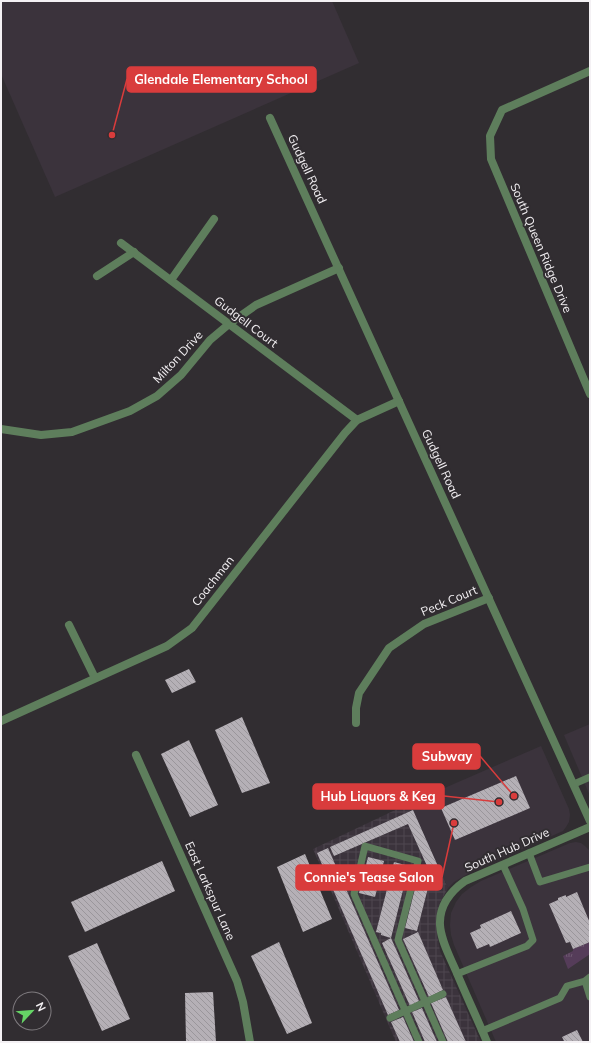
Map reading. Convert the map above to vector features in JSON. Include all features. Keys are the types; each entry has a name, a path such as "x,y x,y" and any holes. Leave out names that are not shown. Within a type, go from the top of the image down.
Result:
{"street":[{"name":"South Queen Ridge Drive","path":"590,71 502,110 490,136 491,159 590,394"},
{"name":"Gudgell Road","path":"270,118 590,820"},
{"path":"171,280 214,219"},
{"name":"Gudgell Court","path":"121,243 357,420"},
{"path":"97,276 134,252"},
{"name":"Milton Drive","path":"1,429 41,435 72,432 130,411 158,396 181,375 210,340 229,324 256,305 339,268"},
{"name":"Coachman","path":"1,721 167,646 192,628 345,433 357,420 399,401"},
{"name":"Peck Court","path":"356,723 356,708 359,693 389,648 424,624 489,598"},
{"path":"70,625 95,678"},
{"name":"East Larkspur Lane","path":"136,755 237,981 243,1002 250,1042"},
{"name":"South Hub Drive","path":"487,1042 444,944 440,924 443,909 447,900 456,888 465,881 590,827"}],"lane":[{"path":"574,784 590,776"},
{"path":"419,1042 354,894 365,846 418,860 398,940 443,1042"},
{"path":"529,854 540,882 590,867"},
{"path":"457,974 527,946 532,940 530,928 523,909 503,865"},
{"path":"482,1031 560,998 567,986 587,979 590,996"},
{"path":"390,1018 443,994"}],"shaded area":[{"path":"1,1 332,1 359,63 55,197 1,74"},
{"path":"590,724 590,796 564,735"},
{"path":"541,746 569,809 569,822 566,827 563,831 471,872 454,882 448,888 410,803"},
{"path":"410,803 448,888 441,901 437,914 436,927 440,951 481,1042 396,1042 313,849"},
{"path":"570,843 581,843 590,851 590,1042 496,1042 454,945 450,925 451,913 462,894 481,881"}],"green space":[{"path":"590,942 590,954 568,969 563,956 573,951 573,949"}],"building":[{"path":"189,669 196,682 172,693 165,680"},
{"path":"242,717 270,783 242,793 215,730"},
{"path":"189,740 218,805 190,817 161,754"},
{"path":"516,776 530,808 455,840 441,808"},
{"path":"413,810 441,873 432,877 408,824 334,856 330,847"},
{"path":"328,848 399,1010 388,1015 317,853"},
{"path":"305,854 332,919 303,932 277,867"},
{"path":"368,857 384,861 375,897 359,893"},
{"path":"162,861 175,891 85,932 71,902"},
{"path":"394,862 409,866 391,938 376,932"},
{"path":"419,873 431,876 417,931 405,928"},
{"path":"577,892 590,923 590,942 573,949 570,942 566,943 549,904 558,900 558,898 566,895 566,897"},
{"path":"511,911 521,933 490,947 489,944 477,949 470,933 481,928 480,925"},
{"path":"418,932 443,990 429,997 403,939"},
{"path":"391,938 419,1001 410,1006 382,943"},
{"path":"279,942 312,1023 287,1034 251,956"},
{"path":"97,943 130,1019 102,1031 68,956"},
{"path":"213,992 216,1042 186,1042 185,993"},
{"path":"446,997 466,1042 448,1042 431,1003"},
{"path":"422,1008 437,1042 425,1042 412,1012"},
{"path":"403,1017 414,1042 400,1042 391,1022"},
{"path":"577,1030 583,1042 562,1042 564,1041 562,1037"}],"place":[{"name":"Glendale Elementary School","path":"112,135"},
{"name":"Subway","path":"514,796"},
{"name":"Hub Liquors & Keg","path":"499,802"},
{"name":"Connie's Tease Salon","path":"454,823"}]}
